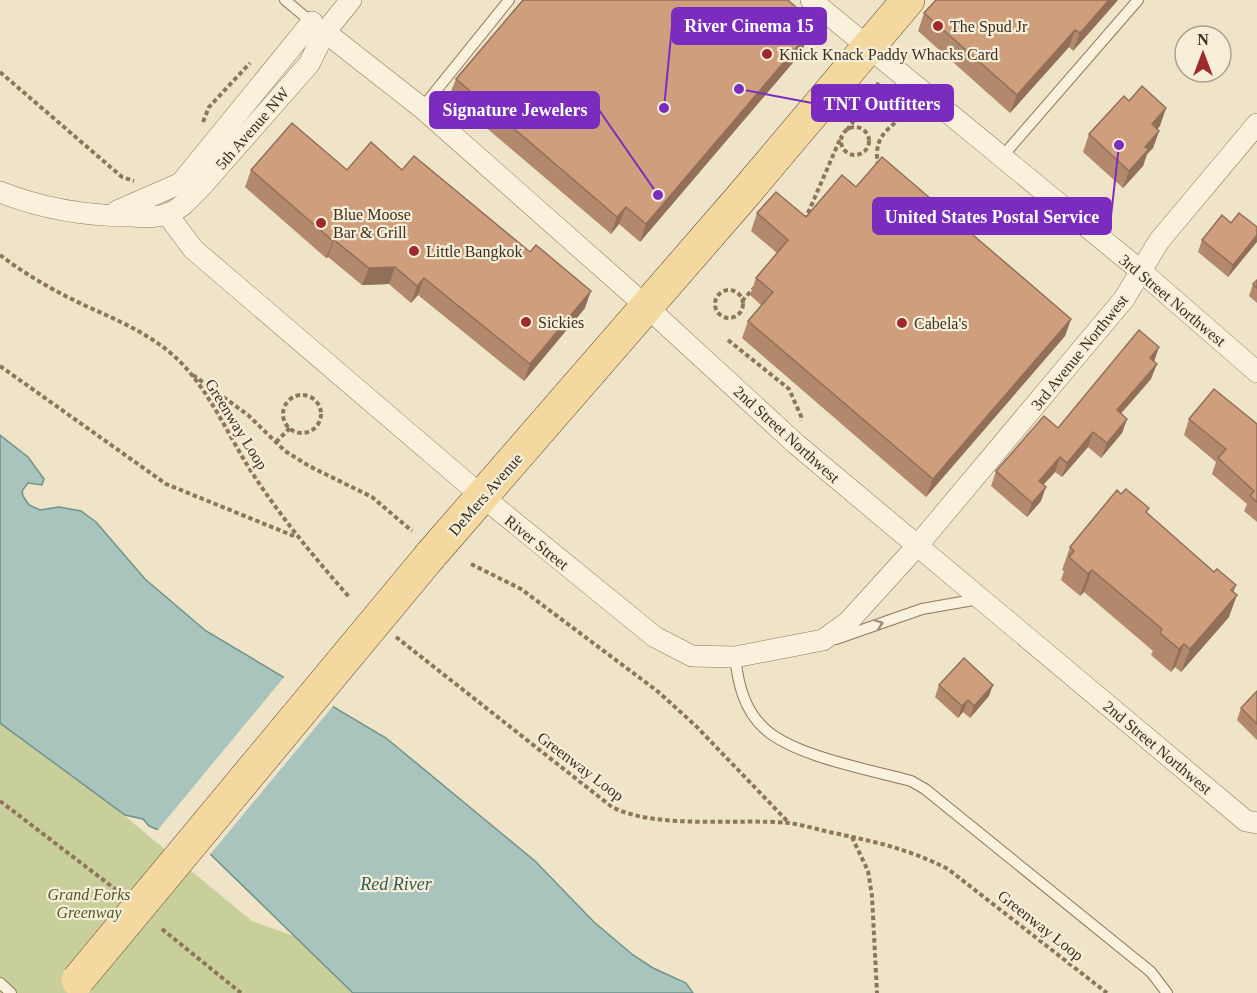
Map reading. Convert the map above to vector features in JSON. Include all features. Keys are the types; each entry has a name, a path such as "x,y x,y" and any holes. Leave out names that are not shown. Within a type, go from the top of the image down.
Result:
{"main road":[{"name":"DeMers Avenue","path":"73,987 421,544 483,497 908,0"}],"street":[{"path":"105,216 139,204 181,183 318,27 351,0"},
{"name":"3rd Street Northwest","path":"811,0 1142,272 1257,372"},
{"name":"2nd Street Northwest","path":"318,27 422,108 647,307 796,444 1246,821 1257,823"},
{"name":"5th Avenue NW","path":"167,214 183,205 200,188 309,64 318,27"},
{"name":"3rd Avenue Northwest","path":"917,546 1124,298 1159,241 1255,132"},
{"path":"0,192 52,209 105,216 146,217 167,214"},
{"name":"River Street","path":"167,214 193,249 483,497 632,620 673,649 692,656 735,657 824,640 848,622 917,546"}],"lane":[{"path":"285,0 318,27"},
{"path":"422,108 510,0"},
{"path":"1001,158 1138,0"},
{"path":"824,640 838,638 922,609 979,599"},
{"path":"735,657 739,686 750,711 763,728 795,747 911,781 925,789 1151,972 1167,993"},
{"path":"0,983 11,993"}],"path":[{"path":"201,130 209,107 253,59"},
{"path":"0,72 122,177 144,181"},
{"path":"801,228 842,137 867,104 876,83 886,80"},
{"path":"882,175 877,165 878,145 885,130 905,111 908,102"},
{"path":"847,130 855,127 864,130 869,143"},
{"path":"842,137 844,150 852,155 861,154 869,143"},
{"path":"869,143 878,145"},
{"name":"Greenway Loop","path":"0,255 48,287 123,321 156,341 193,375 309,466 372,497 421,544"},
{"path":"742,301 738,293 725,291 717,296 716,309 722,316 735,317 741,310 742,301 758,283"},
{"path":"728,340 789,389 801,416 796,444"},
{"path":"0,366 166,484 295,536"},
{"name":"Greenway Loop","path":"193,375 250,469 295,536 350,598"},
{"path":"296,396 313,398 321,414 316,426 305,433 290,428 283,414 286,403 296,396"},
{"path":"276,442 290,428"},
{"path":"471,564 521,589 656,690 695,725 789,823"},
{"name":"Greenway Loop","path":"393,634 605,802 628,815 734,823 789,823 889,844 920,855 948,869 1107,993"},
{"path":"0,801 124,896"},
{"path":"852,837 868,872 872,896 877,993"},
{"path":"162,929 241,993"}],"green space":[{"name":"Grand Forks Greenway","path":"0,721 104,799 252,921 294,936 355,993 0,993"}],"water":[{"name":"Red River","path":"0,435 28,457 44,479 42,485 28,483 22,491 29,505 40,510 59,507 81,511 96,522 145,579 206,631 386,738 535,861 594,922 633,955 653,968 686,983 693,993 353,993 205,849 149,826 143,819 125,815 0,723"}],"pier":[{"path":"285,676 334,705 208,857 182,841 156,832"}],"building":[{"path":"523,0 788,0 798,9 790,18 808,34 646,224 626,207 617,217 456,79"},
{"path":"936,0 1109,0 1080,33 1075,30 1017,95 924,13"},
{"path":"1142,86 1166,108 1152,124 1159,131 1145,147 1149,149 1129,171 1089,134 1124,96 1129,101"},
{"path":"292,123 347,170 371,142 402,170 414,156 530,252 536,245 591,291 530,364 424,278 417,286 395,267 369,268 333,241 251,170"},
{"name":"Cabela's","path":"882,157 1071,319 933,479 748,321 773,292 756,278 788,240 757,213 776,192 806,217 842,175 856,187"},
{"path":"1239,213 1257,227 1257,235 1233,265 1202,240 1222,215 1231,223"},
{"path":"1139,330 1159,347 1150,358 1157,364 1117,410 1127,419 1107,443 1093,432 1067,463 1060,457 1039,481 1046,487 1032,503 996,471 1044,416 1058,428"},
{"path":"1214,389 1257,424 1257,502 1250,496 1254,491 1218,458 1226,449 1189,419"},
{"path":"1126,489 1149,508 1146,512 1214,572 1217,569 1236,585 1231,590 1237,595 1190,649 1184,644 1179,649 1160,633 1162,629 1092,570 1088,574 1069,557 1074,551 1070,547 1117,490 1121,494"},
{"path":"964,658 993,685 974,706 968,700 962,706 939,685"},
{"path":"1257,691 1257,724 1241,708"}],"place":[{"name":"The Spud Jr","path":"938,26"},
{"name":"Knick Knack Paddy Whacks Card","path":"767,54"},
{"name":"TNT Outfitters","path":"739,89"},
{"name":"River Cinema 15","path":"664,108"},
{"name":"United States Postal Service","path":"1119,145"},
{"name":"Signature Jewelers","path":"658,195"},
{"name":"Blue Moose Bar & Grill","path":"321,223"},
{"name":"Little Bangkok","path":"414,251"},
{"name":"Sickies","path":"526,322"},
{"name":"Cabela's","path":"902,323"}]}
